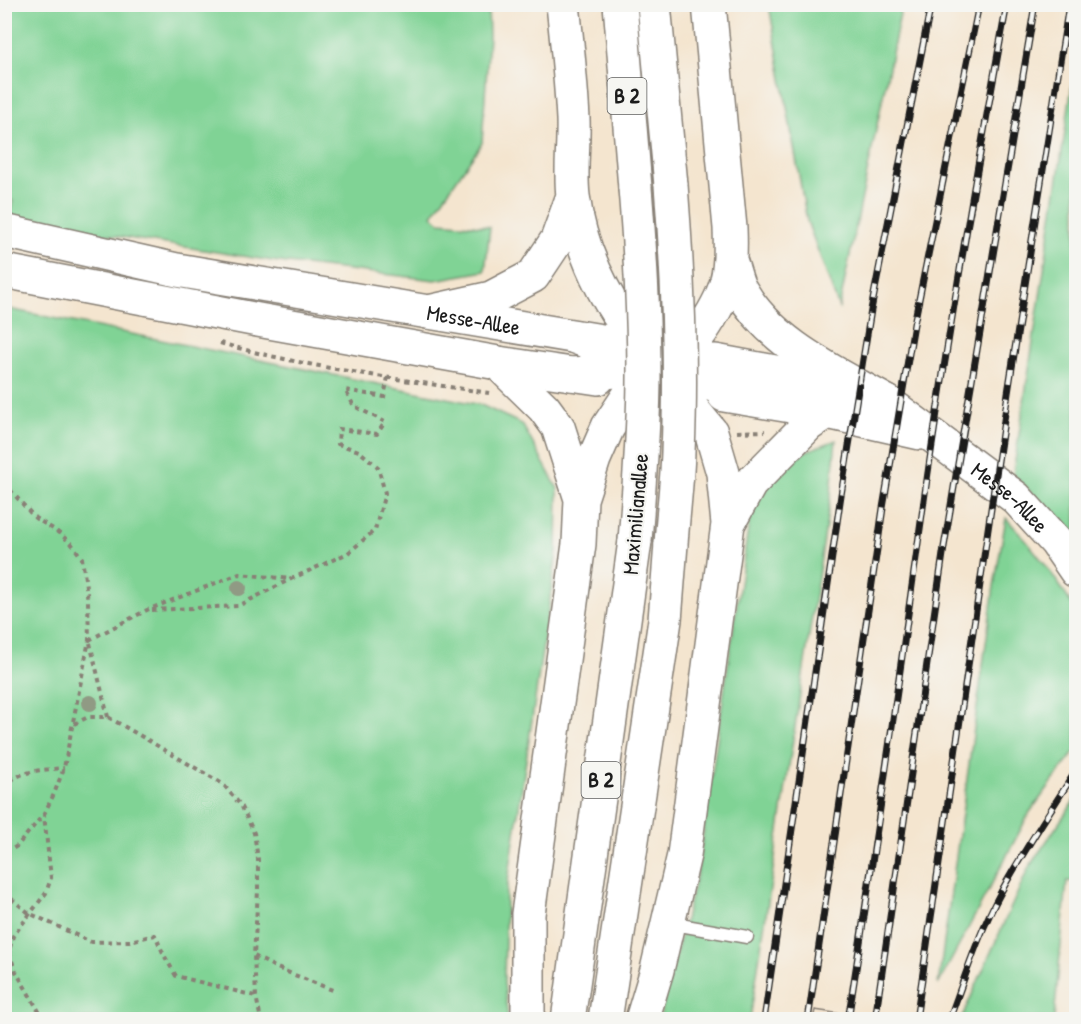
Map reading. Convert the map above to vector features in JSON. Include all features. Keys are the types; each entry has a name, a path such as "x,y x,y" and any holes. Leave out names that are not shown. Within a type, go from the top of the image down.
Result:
{"main road":[{"path":"563,4 573,118 573,196 582,237 605,294 623,321 711,432 723,473 728,524 684,855 657,970 642,1020"},
{"name":"Maximilianallee","path":"568,1020 635,541 642,452 644,376 641,279 620,4"},
{"name":"Maximilianallee","path":"605,1020 665,620 678,453 680,377 678,288 654,4"},
{"path":"709,4 731,263 739,288 761,317 786,341 815,361 887,402"},
{"path":"428,312 491,298 532,276 557,240 573,196"},
{"name":"Messe-Allee","path":"4,231 177,270 575,337 751,399 827,412 931,435"},
{"path":"528,1020 528,914 579,544 581,499 594,459 608,427 716,310 728,283 731,263"},
{"name":"Messe-Allee","path":"4,271 258,320 494,378 744,367 813,379 887,402 977,466 1016,498 1056,542 1077,571"},
{"path":"494,378 544,408 558,427 581,499"},
{"path":"728,524 750,484 808,424 827,412"}],"lane":[{"path":"668,923 747,937"}],"path":[{"path":"217,342 252,352 388,377 494,378"},
{"path":"147,610 238,606 348,553 375,530 385,493 378,467 359,451 338,444 339,429 377,434 385,422 354,406 345,390 384,397 388,377"},
{"path":"730,432 770,431"},
{"path":"4,453 7,473 4,482 36,518 71,543 82,558 88,601 89,640 64,768 44,814 17,846 4,854"},
{"path":"89,640 147,610 239,574 291,579"},
{"path":"89,640 108,717"},
{"path":"73,724 88,717 108,717 223,784 242,807 254,833 258,859 254,956 256,996 261,1020"},
{"path":"4,787 9,781 30,772 64,768"},
{"path":"44,814 51,878 46,893 13,936 9,951 15,970 44,1020"},
{"path":"4,893 29,913 91,942 130,941 155,935 176,976 256,996"},
{"path":"254,956 277,968 335,991"}],"green space":[{"path":"13,4 488,5 489,36 482,143 432,215 440,222 490,227 485,271 435,280 279,262 8,219 13,201 4,197 4,16"},
{"path":"769,5 902,5 839,308 807,221"},
{"path":"1076,59 1076,539 1013,474"},
{"path":"4,308 481,405 522,424 558,489 557,551 506,895 504,982 508,1019 5,1019"},
{"path":"836,440 831,493 750,1019 659,1020 698,869 751,509 788,458"},
{"path":"1006,518 1044,563 1076,612 1076,750 1030,812 938,985 994,586"},
{"path":"1076,798 1076,882 1067,881 1054,1019 961,1019 1029,867"}],"building":[{"path":"815,1010 841,1014 841,1020 813,1020"}],"railway":[{"path":"764,1020 841,495 871,310 931,4"},
{"path":"808,1020 883,508 914,324 979,4"},
{"path":"848,1020 939,398 1007,4"},
{"path":"875,1020 944,547 1035,4"},
{"path":"916,1020 1008,393 1069,4"},
{"path":"949,1020 993,907 1028,846 1076,771"}]}
